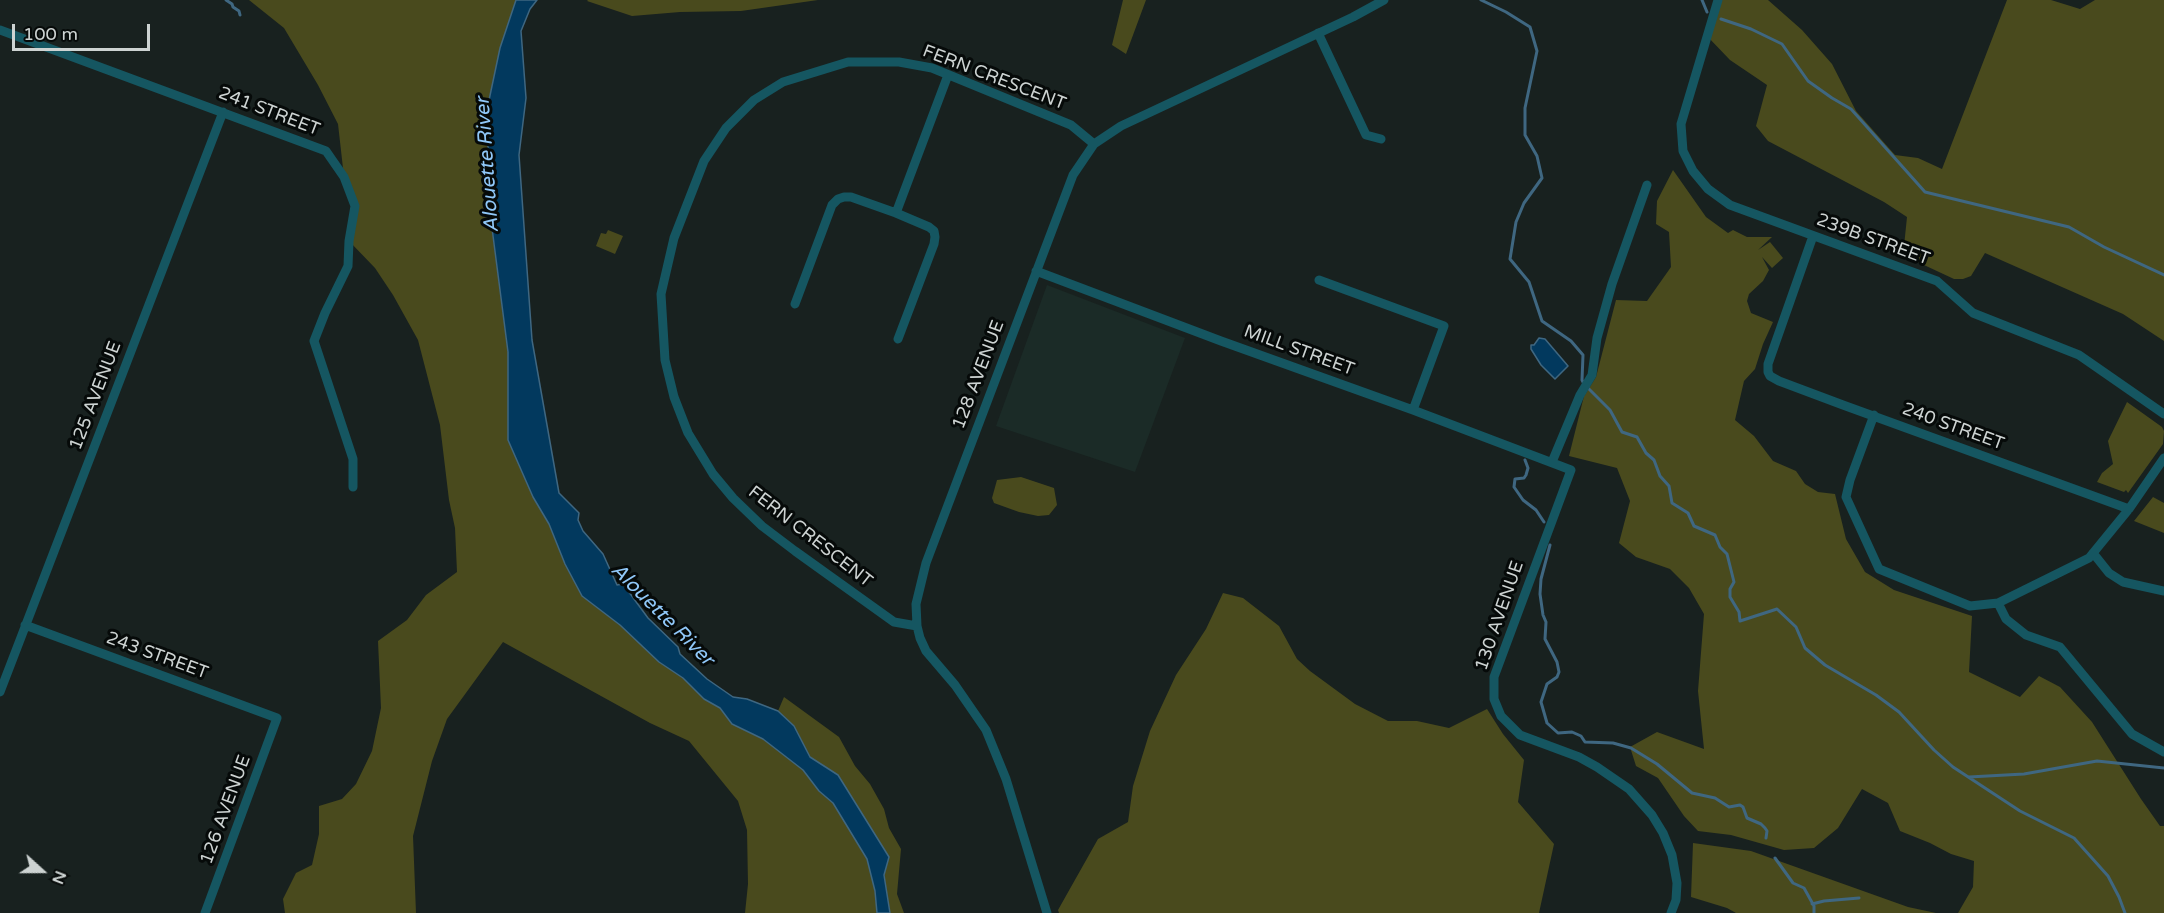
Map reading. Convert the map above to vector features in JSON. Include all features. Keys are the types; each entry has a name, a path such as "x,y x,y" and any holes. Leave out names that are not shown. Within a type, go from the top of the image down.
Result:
{"street":[{"path":"1094,144 1121,126 1384,0"},
{"name":"239B STREET","path":"1718,0 1681,124 1683,151 1693,171 1708,189 1730,206 1937,281 1973,313 2079,355 2164,414"},
{"name":"241 STREET","path":"0,30 326,151 344,177 355,206 348,266 325,313 315,341 353,459 353,487"},
{"path":"1318,33 1366,135 1381,139"},
{"name":"FERN CRESCENT","path":"917,626 894,622 795,551 762,526 733,498 713,474 688,433 674,397 665,360 661,294 674,238 704,161 726,128 754,100 783,82 848,62 899,62 932,68 1071,124 1094,144"},
{"path":"896,213 948,75"},
{"name":"125 AVENUE","path":"0,692 223,112"},
{"name":"128 AVENUE","path":"917,626 916,604 926,563 1073,175 1094,144"},
{"path":"1551,462 1580,395 1594,370 1597,338 1612,284 1647,185"},
{"path":"795,304 832,205 844,196 851,197 896,213 934,231 934,244 898,339"},
{"name":"240 STREET","path":"1813,236 1768,364 1768,372 1779,381 2129,509"},
{"name":"MILL STREET","path":"1036,271 1551,462"},
{"path":"1319,280 1444,326 1413,410"},
{"path":"1874,415 1846,497 1879,569 1970,606 1998,603 2089,558 2129,509 2164,458"},
{"name":"130 AVENUE","path":"1551,462 1571,470 1494,677 1494,699 1507,724 1520,735 1579,757 1629,789 1652,815 1672,855 1677,883 1676,900 1671,913"},
{"path":"2093,553 2109,573 2123,582 2164,591"},
{"path":"1998,603 2006,620 2026,635 2060,647 2133,734 2164,752"},
{"name":"243 STREET","path":"25,625 277,718"},
{"path":"917,626 926,651 955,685 986,730 1006,779 1047,913"},
{"name":"126 AVENUE","path":"205,913 277,718"}],"shaded area":[{"path":"249,0 516,0 500,48 488,105 488,197 508,352 508,440 533,497 549,524 565,564 582,596 620,625 659,662 683,678 704,699 720,708 732,724 763,739 803,770 819,791 833,803 867,859 875,891 877,913 745,913 748,884 747,830 738,801 689,741 650,723 503,642 447,719 432,761 413,836 416,913 285,913 283,899 296,873 312,865 319,834 319,806 342,799 356,784 372,751 381,708 378,641 407,620 426,595 457,572 455,528 449,500 440,425 418,340 375,268 349,241 355,208 344,177 338,124 284,28"},
{"path":"588,0 818,0 741,11 632,16"},
{"path":"1123,0 1146,0 1126,54 1112,45"},
{"path":"1718,0 1768,0 1802,30 1832,64 1856,111 1895,155 1918,158 1942,169 2007,0 2051,0 2080,9 2095,0 2164,0 2164,341 2123,314 1985,253 1971,276 1963,279 1954,279 1909,258 1904,246 1907,217 1884,202 1768,141 1756,126 1767,85 1730,60 1707,36"},
{"path":"1673,170 1706,217 1728,233 1733,230 1747,237 1772,237 1758,250 1770,242 1783,258 1772,268 1762,257 1769,270 1763,281 1749,294 1747,301 1751,313 1773,322 1755,369 1744,381 1735,420 1754,436 1773,461 1796,471 1805,484 1818,492 1835,494 1846,539 1865,572 1894,590 1972,616 1969,672 2020,697 2039,676 2060,687 2092,722 2141,799 2160,826 2164,826 2164,913 1958,913 1973,887 1974,861 1951,854 1900,831 1888,803 1862,789 1838,828 1814,848 1784,850 1731,835 1698,831 1684,816 1658,778 1636,766 1630,747 1657,732 1704,749 1698,691 1704,614 1689,588 1670,569 1636,557 1619,543 1630,501 1617,468 1569,456 1584,396 1596,377 1616,300 1647,301 1671,267 1669,232 1656,224 1657,201"},
{"path":"608,230 623,236 615,254 596,246 601,233 606,234"},
{"path":"1047,285 1185,338 1135,472 996,426"},
{"path":"2127,402 2162,427 2164,431 2163,444 2128,493 2126,490 2124,492 2097,482 2102,473 2113,464 2108,441"},
{"path":"1021,477 1054,488 1057,505 1049,515 1038,516 1019,512 994,503 992,498 997,480"},
{"path":"2153,497 2164,503 2164,533 2134,521"},
{"path":"1223,593 1243,598 1279,626 1297,659 1310,671 1355,704 1388,721 1417,721 1449,728 1487,709 1524,760 1518,802 1554,844 1539,913 1059,913 1058,910 1098,839 1128,822 1133,786 1150,731 1176,675 1206,629"},
{"path":"784,697 839,737 855,766 870,784 884,809 889,828 901,849 897,894 904,913 890,913 884,875 888,857 838,775 810,757 794,726 778,711"},
{"path":"1693,843 1751,851 1908,907 1936,913 1736,913 1691,897"}],"water":[{"name":"Alouette River","path":"516,0 537,0 530,9 521,31 526,98 519,155 532,340 559,493 579,513 578,520 583,531 603,554 617,585 623,584 648,618 678,647 680,654 707,679 733,697 747,699 778,711 794,726 810,757 838,775 889,857 884,875 890,913 877,913 875,891 867,859 833,803 819,791 803,770 763,739 732,724 720,708 704,699 683,678 659,662 620,625 582,596 565,564 549,524 533,497 508,440 508,352 488,197 488,105 500,48"},
{"path":"1539,338 1545,339 1568,366 1555,379 1541,365 1531,349 1531,345 1534,345"}],"waterway":[{"path":"226,0 239,11 240,15"},
{"path":"1481,0 1530,27 1537,51 1525,108 1525,135 1537,156 1542,178 1524,203 1516,222 1510,259 1529,282 1542,321 1571,341 1583,355 1582,380 1584,384 1610,410 1622,432 1637,437 1646,453 1654,460 1660,476 1669,486 1672,503 1688,513 1694,526 1715,535 1720,547 1727,554 1734,582 1730,589 1730,597 1739,612 1740,621 1777,609 1796,627 1805,648 1825,665 1876,695 1899,712 1953,767 2020,811 2074,838 2108,876 2125,913"},
{"path":"1702,0 1707,12"},
{"path":"1721,19 1751,29 1782,44 1808,81 1851,109 1925,192 2069,227 2104,247 2164,275"},
{"path":"1525,460 1528,468 1526,475 1524,478 1515,479 1514,487 1544,522"},
{"path":"1550,545 1541,579 1540,594 1546,622 1545,639 1557,662 1559,672 1557,677 1547,684 1541,702 1547,723 1558,733 1572,732 1581,736 1585,742 1613,743 1631,748 1657,764 1692,793 1715,798 1729,807 1740,805 1747,818 1765,828 1766,838"},
{"path":"1969,777 2024,774 2097,761 2164,768"},
{"path":"1775,858 1793,883 1804,888 1814,906 1814,913"},
{"path":"1812,904 1859,898"}]}
